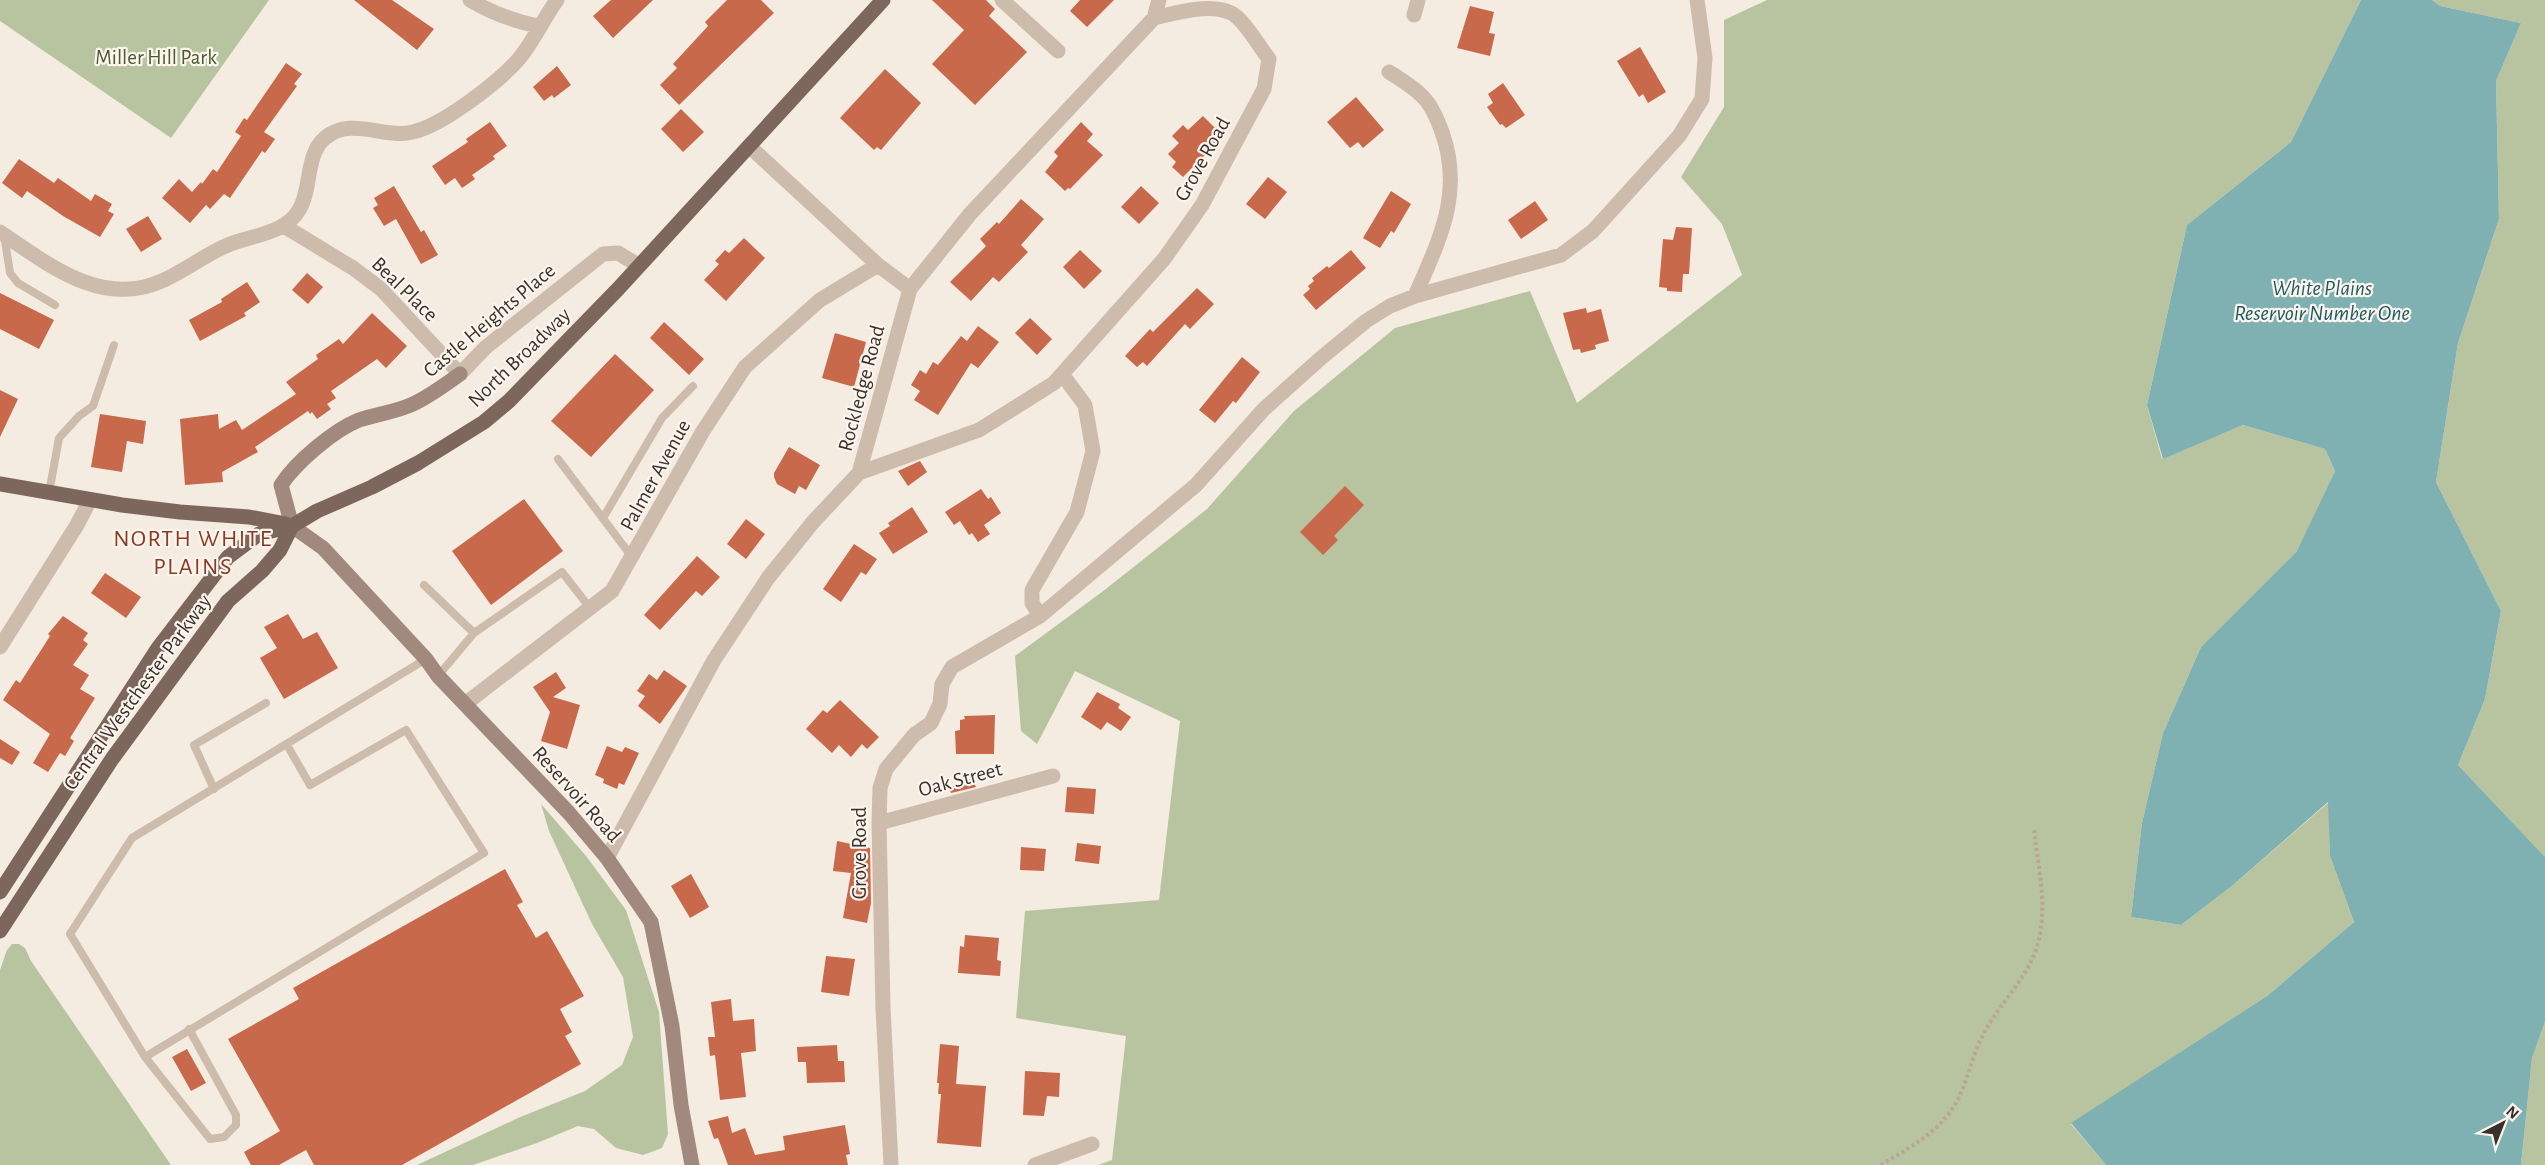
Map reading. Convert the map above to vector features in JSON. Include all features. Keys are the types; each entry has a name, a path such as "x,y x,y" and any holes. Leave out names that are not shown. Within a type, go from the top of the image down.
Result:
{"main road":[{"name":"North Broadway","path":"292,526 317,511 381,482 449,445 484,422 542,368 883,0"},
{"path":"0,484 90,500 180,512 249,516 292,526"},
{"name":"Central Westchester Parkway","path":"0,892 45,819 158,648 206,582 228,557 259,534 292,526"},
{"name":"Central Westchester Parkway","path":"0,932 112,759 228,601 280,550 292,526"}],"street":[{"path":"470,0 493,14 515,22 538,26"},
{"path":"2,233 72,278 90,285 128,290 163,281 225,246 284,226 300,209 314,155 325,138 353,127 395,134 414,132 457,110 519,60 538,26 557,0"},
{"path":"1002,0 1058,51"},
{"path":"1154,18 1159,0"},
{"path":"1414,15 1418,0"},
{"name":"Grove Road","path":"891,1165 883,1008 880,788 886,769 914,735 931,723 940,704 942,684 952,667 1040,616 1196,484 1264,409 1366,321 1390,306 1415,296 1561,255 1593,231 1679,136 1702,99 1705,58 1697,0"},
{"name":"Grove Road","path":"860,473 979,430 1054,383 1170,250 1202,205 1264,89 1269,59 1236,16 1216,10 1197,9 1154,18"},
{"name":"Rockledge Road","path":"607,858 714,660 768,578 813,522 860,473 904,284 1154,18"},
{"path":"1389,72 1424,98 1438,122 1450,156 1451,195 1440,238 1415,296"},
{"path":"749,146 878,265 904,284"},
{"name":"Beal Place","path":"284,226 353,268 381,289 460,374"},
{"name":"Castle Heights Place","path":"292,526 281,485 296,465 335,435 357,421 411,405 435,392 460,374 486,347 603,254 618,253 638,265"},
{"name":"Palmer Avenue","path":"465,704 612,591 704,430 745,367 820,300 878,265"},
{"path":"1040,616 1032,603 1032,590 1077,513 1093,451 1085,405 1062,374"},
{"path":"0,647 77,525 90,500"},
{"name":"Reservoir Road","path":"292,526 322,548 426,659 438,676 569,813 607,858 651,922 672,1026 681,1105 692,1165"},
{"name":"Oak Street","path":"879,824 1053,776"},
{"path":"1035,1165 1092,1144"}],"lane":[{"path":"2,233 10,273 18,283 55,305"},
{"path":"49,493 59,438 79,416 93,406 114,345"},
{"path":"603,518 662,418 693,386"},
{"path":"558,459 632,558"},
{"path":"438,676 474,633 562,572 590,608"},
{"path":"424,585 474,633"},
{"path":"189,1029 236,1115 236,1125 224,1137 210,1139 145,1057 70,934 132,838 426,659"},
{"path":"214,789 194,745 266,703"},
{"path":"145,1057 484,853 406,730 310,784 287,745"}],"path":[{"path":"1881,1165 1934,1130 1949,1115 1960,1096 1982,1037 2029,965 2038,943 2043,896 2034,829"}],"green space":[{"name":"Miller Hill Park","path":"0,0 269,0 171,138 0,21"},
{"path":"1767,0 2361,0 2291,142 2187,225 2147,405 2162,459 2243,425 2325,449 2335,471 2298,550 2201,647 2163,733 2142,823 2131,917 2181,925 2233,885 2329,802 2330,856 2354,922 2267,996 2071,1124 2106,1165 1098,1165 1112,1160 1126,1036 1016,1018 1025,911 1159,900 1180,721 1075,671 1037,744 1021,731 1015,656 1102,592 1207,509 1294,411 1395,328 1530,291 1577,403 1742,275 1722,224 1681,177 1724,107 1724,20"},
{"path":"2432,0 2545,0 2545,857 2458,765 2485,699 2501,611 2436,482 2458,343 2499,219 2496,81 2521,23 2440,6"},
{"path":"541,804 586,856 626,910 659,1012 668,1134 662,1148 643,1155 616,1148 594,1129 578,1126 473,1165 417,1165 518,1118 585,1091 622,1065 633,1037 623,977 592,924 549,831"},
{"path":"12,944 19,944 25,948 31,961 171,1165 0,1165 0,970 7,950"},
{"path":"2545,1022 2545,1165 2521,1165 2532,1058"}],"water":[{"name":"White Plains Reservoir Number One","path":"2361,0 2432,0 2440,6 2521,23 2496,81 2499,219 2458,343 2436,482 2501,611 2485,699 2458,765 2545,857 2545,1022 2532,1058 2521,1165 2106,1165 2071,1123 2267,996 2354,922 2330,856 2328,802 2233,885 2181,925 2131,917 2142,823 2163,733 2201,647 2297,551 2335,471 2325,449 2243,425 2163,459 2147,405 2187,225 2291,142"}],"building":[{"path":"354,0 392,0 434,29 417,50"},
{"path":"611,0 653,0 613,38 593,16"},
{"path":"727,0 761,0 774,13 679,105 660,85 677,68 673,64 708,26 705,22"},
{"path":"932,0 986,0 995,9 989,16 1027,52 975,105 932,64 964,30"},
{"path":"1080,0 1114,0 1087,27 1070,11"},
{"path":"1470,6 1494,12 1489,33 1495,34 1490,56 1457,48"},
{"path":"1640,47 1666,92 1648,103 1643,94 1639,97 1617,61"},
{"path":"286,63 302,74 294,84 297,86 264,132 275,139 265,153 262,151 230,198 224,194 210,209 206,205 190,223 162,198 179,179 192,192 201,182 202,184 213,169 217,172 241,136 235,132 244,118 247,120"},
{"path":"557,66 571,85 554,98 552,95 544,101 533,87"},
{"path":"885,69 921,103 881,150 877,147 874,150 840,118"},
{"path":"1503,83 1525,115 1506,128 1500,125 1487,107 1493,103 1488,94"},
{"path":"1356,97 1384,130 1363,148 1358,142 1350,148 1327,122"},
{"path":"681,109 704,132 683,152 661,129"},
{"path":"1203,116 1221,134 1217,138 1220,140 1183,177 1172,167 1176,162 1168,154 1179,143 1172,136 1183,125 1188,130"},
{"path":"490,122 507,146 493,156 495,159 472,175 475,179 462,188 455,178 445,185 432,166 468,142 466,139"},
{"path":"1081,122 1093,134 1087,141 1103,155 1070,189 1065,191 1045,172 1058,156 1054,152"},
{"path":"19,159 54,183 58,178 91,201 95,194 112,204 108,211 114,214 100,237 63,216 27,191 22,198 2,183"},
{"path":"1268,177 1287,192 1265,219 1246,204"},
{"path":"394,186 421,232 424,230 438,255 421,264 396,219 384,226 373,208 378,205 374,198"},
{"path":"1141,186 1159,203 1139,224 1121,207"},
{"path":"1391,191 1411,204 1394,233 1391,231 1380,248 1363,238"},
{"path":"1021,199 1044,219 1021,245 1028,252 999,282 993,277 971,301 950,282 986,246 980,239 997,222 999,224"},
{"path":"1535,201 1548,220 1521,239 1508,220"},
{"path":"148,216 162,239 141,252 126,229"},
{"path":"1676,227 1692,228 1689,274 1683,274 1682,292 1667,291 1667,288 1659,287 1663,239 1673,240"},
{"path":"744,238 765,258 726,301 704,280 719,264 715,261 725,250 729,253"},
{"path":"1080,250 1102,271 1084,289 1063,267"},
{"path":"1351,250 1366,268 1316,310 1303,295 1310,289 1308,286 1314,281 1312,278"},
{"path":"307,273 323,287 308,304 292,290"},
{"path":"247,282 260,302 244,313 246,316 200,341 189,320 222,302 221,299"},
{"path":"1197,288 1214,304 1190,329 1185,324 1147,366 1143,362 1137,367 1125,356 1150,329 1153,332"},
{"path":"0,293 54,320 39,349 0,329"},
{"path":"1586,308 1587,313 1601,309 1609,341 1595,345 1596,349 1581,353 1580,349 1573,350 1563,313"},
{"path":"372,313 407,346 386,368 377,359 331,391 336,398 327,404 331,409 317,419 312,412 310,414 308,411 255,447 258,452 222,472 223,482 185,485 180,419 218,414 219,429 236,420 242,430 296,394 286,382 318,359 316,355 339,339 343,344"},
{"path":"1030,318 1052,339 1037,355 1015,333"},
{"path":"664,322 704,359 689,375 650,338"},
{"path":"978,326 999,342 978,368 971,363 938,415 914,400 920,391 911,385 920,370 926,374 933,362 938,365 961,336 967,341"},
{"path":"835,333 866,342 854,387 822,378"},
{"path":"615,354 654,390 591,457 551,421"},
{"path":"1242,357 1260,372 1236,403 1233,401 1215,423 1199,410"},
{"path":"0,390 18,399 0,437"},
{"path":"100,414 146,421 143,444 127,441 122,472 91,467"},
{"path":"789,447 820,465 806,490 799,486 795,494 777,484 774,477"},
{"path":"920,461 927,472 908,486 898,471"},
{"path":"1345,486 1364,505 1334,536 1338,540 1323,555 1300,532"},
{"path":"981,489 988,499 991,497 1001,513 984,525 990,534 978,542 972,533 969,535 960,521 954,525 945,512"},
{"path":"524,499 563,551 491,605 452,551"},
{"path":"912,507 928,532 893,554 879,533 890,526 888,523"},
{"path":"746,519 765,534 746,559 727,544"},
{"path":"854,544 877,559 866,575 861,572 841,602 823,589"},
{"path":"697,556 720,577 702,596 696,591 660,630 644,615"},
{"path":"105,573 141,597 126,618 91,593"},
{"path":"288,614 303,639 317,632 338,668 284,699 260,658 277,648 264,627"},
{"path":"63,616 88,633 83,640 88,644 73,665 89,675 80,689 95,698 70,738 74,741 65,756 60,753 48,772 33,763 50,734 3,700 16,680 20,683 50,636 48,634"},
{"path":"664,670 687,686 660,724 638,706 645,696 637,691 649,674 657,680"},
{"path":"556,672 566,688 553,697 580,705 567,749 541,741 550,712 533,687"},
{"path":"1097,692 1120,704 1118,708 1131,717 1121,731 1107,722 1101,730 1081,717"},
{"path":"840,700 879,737 867,749 862,744 851,757 839,745 832,753 806,729 823,710 827,713"},
{"path":"995,715 994,754 956,754 955,731 960,730 960,720 965,719 964,716"},
{"path":"0,739 20,752 12,765 0,758"},
{"path":"607,746 622,752 625,747 639,753 624,785 619,783 617,789 603,783 604,779 595,775"},
{"path":"972,778 976,787 951,793 949,788"},
{"path":"1067,787 1096,789 1094,814 1065,812"},
{"path":"837,841 870,848 871,903 867,923 843,918 851,873 833,871"},
{"path":"1077,843 1101,846 1099,864 1075,861"},
{"path":"1021,847 1046,849 1044,871 1020,870"},
{"path":"505,869 523,902 517,905 536,938 547,931 584,996 560,1009 572,1032 565,1036 581,1064 402,1165 314,1165 306,1150 279,1165 251,1165 244,1152 280,1131 228,1039 299,999 293,988"},
{"path":"691,874 709,907 690,918 671,886"},
{"path":"965,935 999,938 997,960 1001,961 1000,976 958,973 960,946 964,947"},
{"path":"826,956 855,959 849,996 821,992"},
{"path":"731,999 733,1021 754,1019 756,1051 741,1053 746,1097 720,1100 715,1055 710,1056 708,1037 715,1037 711,1002"},
{"path":"940,1044 959,1046 956,1084 986,1086 981,1147 937,1143 941,1094 938,1094 939,1083 937,1083"},
{"path":"837,1045 838,1061 844,1061 845,1082 807,1083 806,1062 798,1062 797,1047"},
{"path":"187,1049 206,1083 191,1091 172,1057"},
{"path":"1025,1071 1060,1073 1059,1097 1047,1096 1044,1116 1023,1115"},
{"path":"728,1116 732,1133 745,1128 755,1155 785,1150 783,1136 845,1125 850,1154 846,1155 848,1165 728,1165 718,1138 714,1139 708,1121"}],"district":[{"name":"NORTH WHITE PLAINS","path":"193,552"}]}
